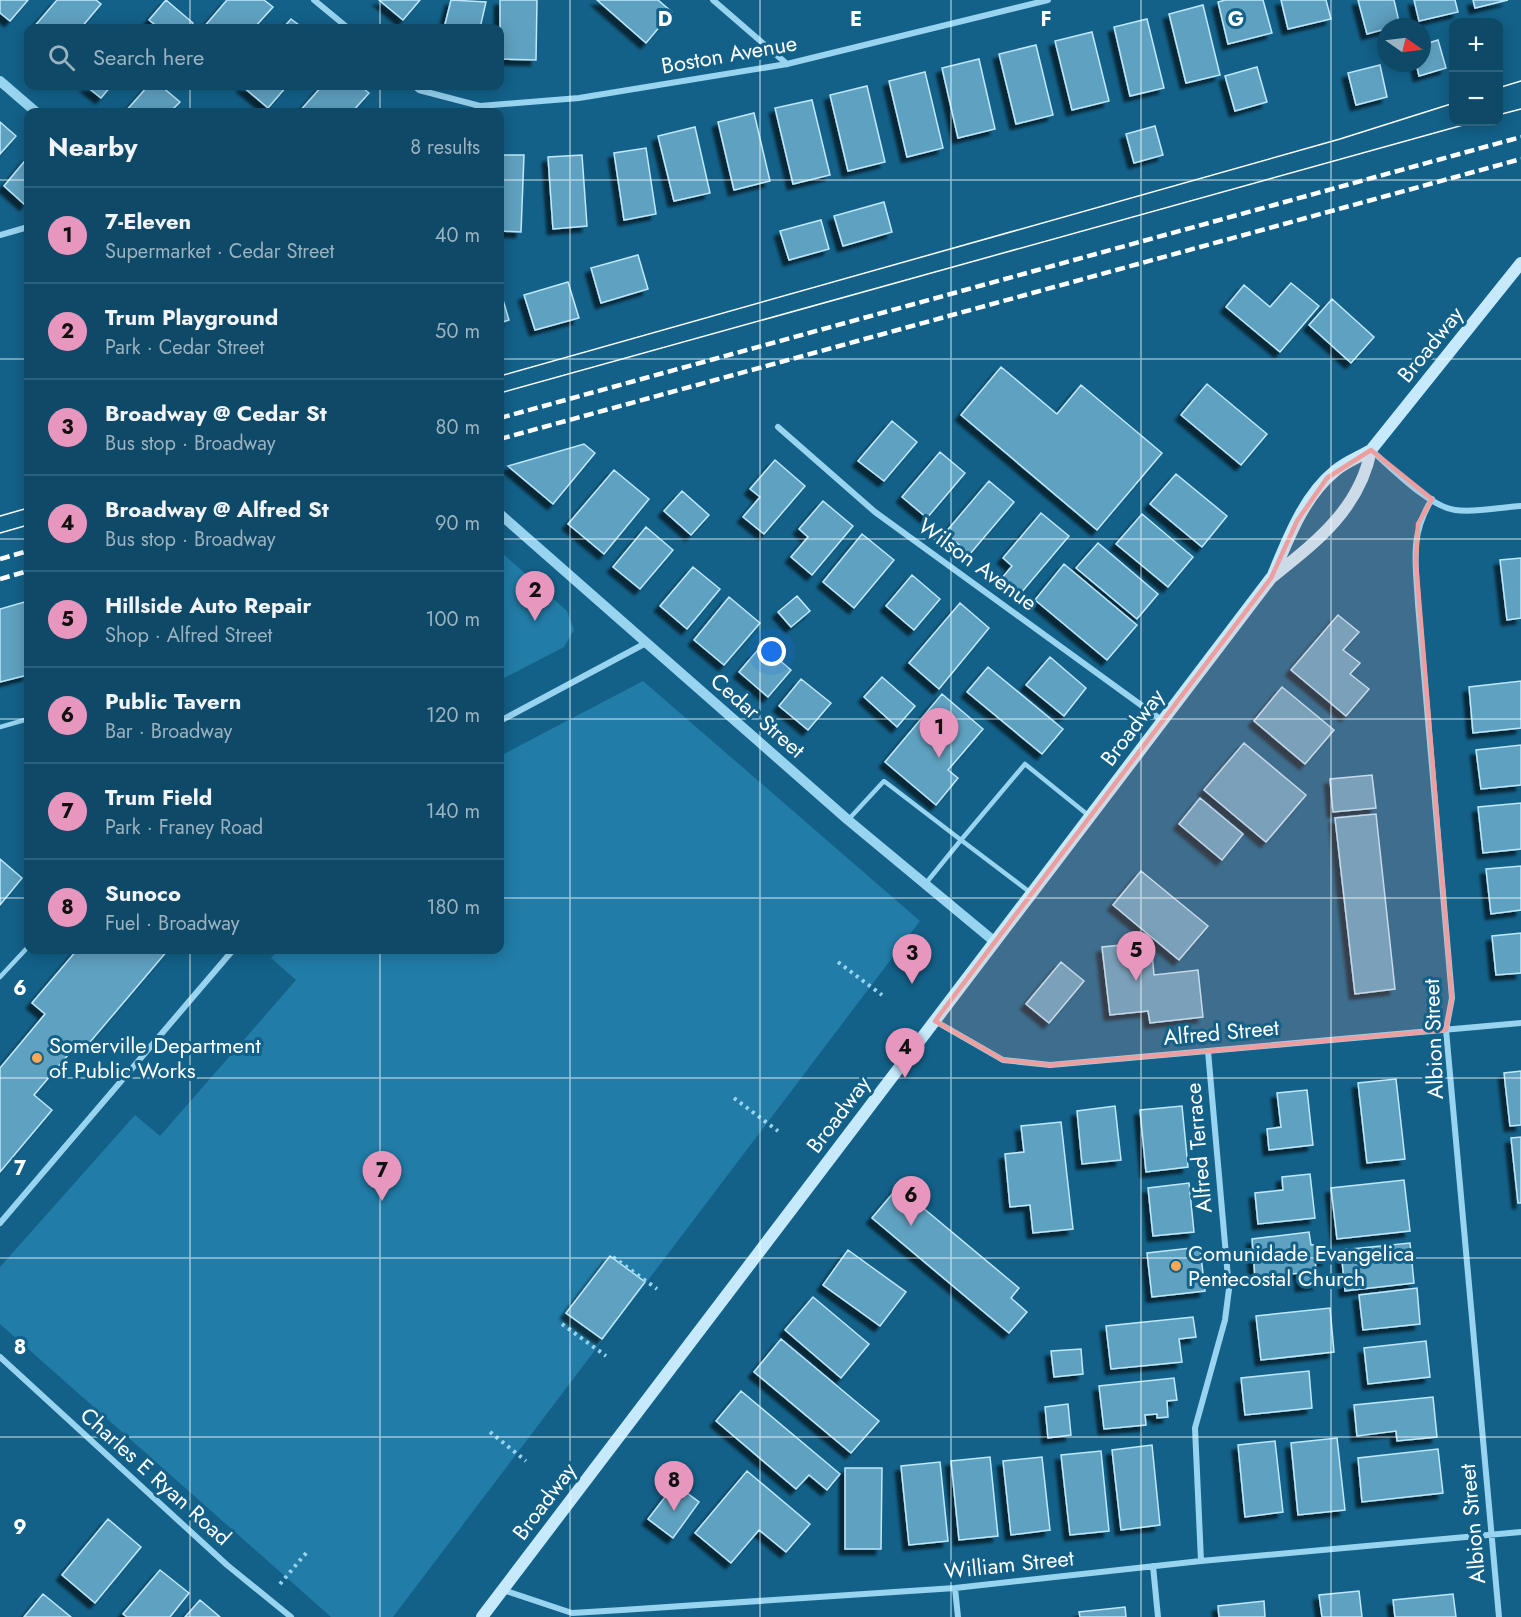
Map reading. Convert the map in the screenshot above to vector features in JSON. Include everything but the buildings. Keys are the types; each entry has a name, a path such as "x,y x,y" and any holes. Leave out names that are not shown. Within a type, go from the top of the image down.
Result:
{"main road":[{"name":"Broadway","path":"482,1617 1271,578 1297,521 1327,478 1345,463 1371,450 1521,263"},
{"name":"Broadway","path":"1271,578 1315,543 1355,498 1365,479 1371,450"}],"street":[{"path":"314,0 343,24"},
{"path":"712,0 787,64"},
{"name":"Boston Avenue","path":"419,90 480,106 579,98 787,64 1048,0"},
{"path":"0,81 31,108"},
{"path":"0,235 24,228"},
{"name":"Wilson Avenue","path":"778,427 875,512 1163,721"},
{"path":"1371,450 1432,500 1447,508 1463,510 1521,506"},
{"name":"Albion Street","path":"1432,500 1418,524 1416,563 1452,998 1446,1030 1499,1617"},
{"name":"Cedar Street","path":"504,518 848,820 995,942"},
{"path":"504,719 646,643"},
{"path":"0,1222 230,954"},
{"name":"Alfred Street","path":"935,1021 984,1052 1003,1060 1050,1065 1521,1023"},
{"name":"Alfred Terrace","path":"1200,1561 1195,1428 1225,1320 1228,1289 1208,1051"},
{"name":"Charles E Ryan Road","path":"0,1358 227,1565 291,1617"},
{"name":"William Street","path":"502,1590 572,1613 955,1588 1200,1561 1521,1532"},
{"path":"1153,1566 1158,1617"},
{"path":"955,1588 958,1617"}],"lane":[{"path":"0,727 24,720"},
{"path":"926,883 1024,764 1090,817"},
{"path":"848,820 884,781 1032,893"},
{"path":"0,977 24,950"}],"path":[{"path":"838,962 882,995"},
{"path":"734,1098 778,1131"},
{"path":"613,1257 657,1289"},
{"path":"562,1324 606,1356"},
{"path":"490,1432 526,1461"},
{"path":"268,1599 307,1552"}],"highlighted area":[{"path":"1371,450 1432,499 1418,524 1416,563 1452,998 1446,1030 1050,1065 1003,1060 935,1021 1271,578 1297,521 1327,478"}],"shaded area":[{"path":"504,555 567,611 574,630 564,647 504,678"},
{"path":"643,681 920,921 393,1617 331,1617 0,1324 0,1267 135,1115 160,1136 296,980 271,958 274,954 504,954 504,754"}],"tram line":[{"path":"1503,86 1521,81"},
{"path":"504,375 1340,139 1449,105"},
{"path":"1503,114 1521,109"},
{"path":"504,392 1460,126"},
{"path":"0,516 24,509"},
{"path":"0,533 24,526"}],"railway":[{"path":"504,417 1521,137"},
{"path":"504,438 1521,159"},
{"path":"0,559 24,552"},
{"path":"0,579 24,572"}],"place":[{"name":"Trum Playground","path":"535,621"},
{"name":"7-Eleven","path":"939,758"},
{"name":"Hillside Auto Repair","path":"1136,981"},
{"name":"Broadway @ Cedar St","path":"912,984"},
{"name":"Somerville Department of Public Works","path":"37,1058"},
{"name":"Broadway @ Alfred St","path":"905,1078"},
{"name":"Trum Field","path":"382,1201"},
{"name":"Public Tavern","path":"911,1226"},
{"name":"Comunidade Evangelica Pentecostal Church","path":"1176,1266"},
{"name":"Sunoco","path":"674,1511"}]}
